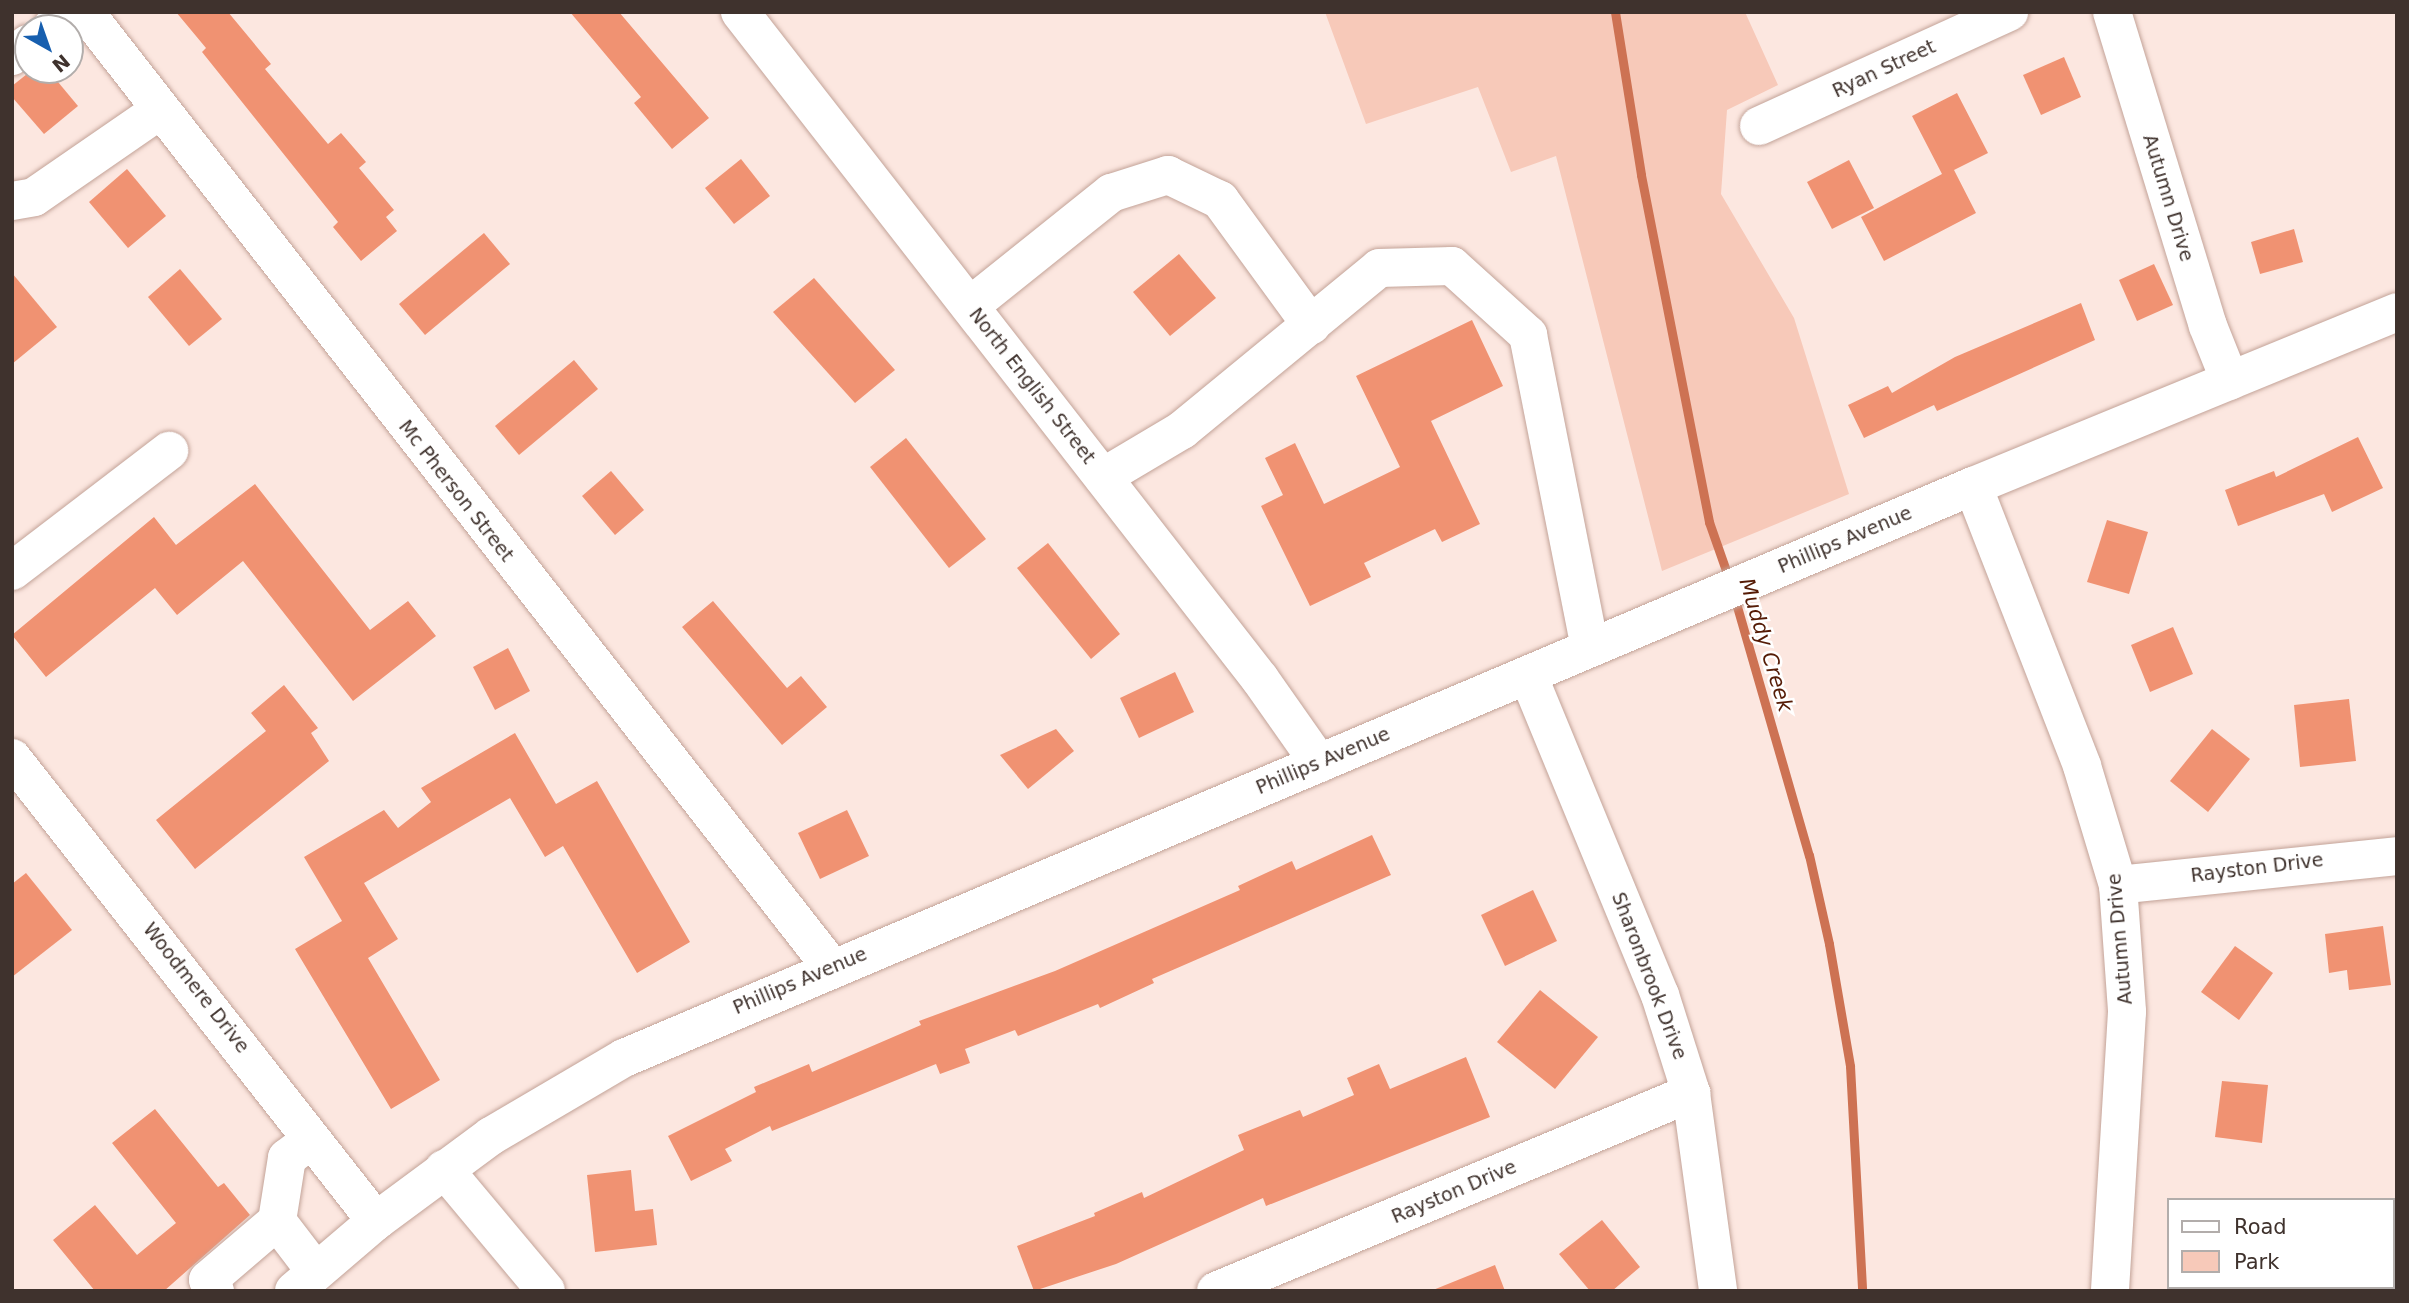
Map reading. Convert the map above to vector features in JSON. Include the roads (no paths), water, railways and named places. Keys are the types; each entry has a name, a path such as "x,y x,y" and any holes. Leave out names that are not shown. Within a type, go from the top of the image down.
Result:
{"street":[{"name":"Mc Pherson Street","path":"85,12 831,967"},
{"name":"North English Street","path":"740,12 1260,679 1319,763"},
{"name":"Ryan Street","path":"1759,126 2009,12"},
{"name":"Autumn Drive","path":"2112,12 2208,326 2230,381"},
{"path":"12,201 34,197 160,110"},
{"path":"970,306 1111,193 1168,175 1220,200 1311,325"},
{"path":"1103,477 1182,430 1380,268 1452,265 1528,335 1590,648"},
{"name":"Phillips Avenue","path":"305,1281 376,1221 444,1169 589,1076 831,967 1973,486 2397,312"},
{"path":"12,571 169,452"},
{"name":"Autumn Drive","path":"1973,486 2082,766 2118,885 2127,1012 2110,1291"},
{"name":"Sharonbrook Drive","path":"1528,675 1660,995 1691,1093 1718,1291"},
{"name":"Woodmere Drive","path":"12,758 223,1021 311,1140 376,1221"},
{"name":"Rayston Drive","path":"2118,885 2397,856"},
{"name":"Rayston Drive","path":"1216,1291 1691,1093"},
{"path":"305,1281 277,1221 288,1158 311,1140"},
{"path":"444,1169 546,1291"},
{"path":"215,1291 208,1280 277,1221"}],"waterway":[{"name":"Muddy Creek","path":"1615,12 1641,175 1709,522 1729,579"},
{"name":"Muddy Creek","path":"1734,596 1809,855 1829,944 1850,1066 1862,1291"}]}
